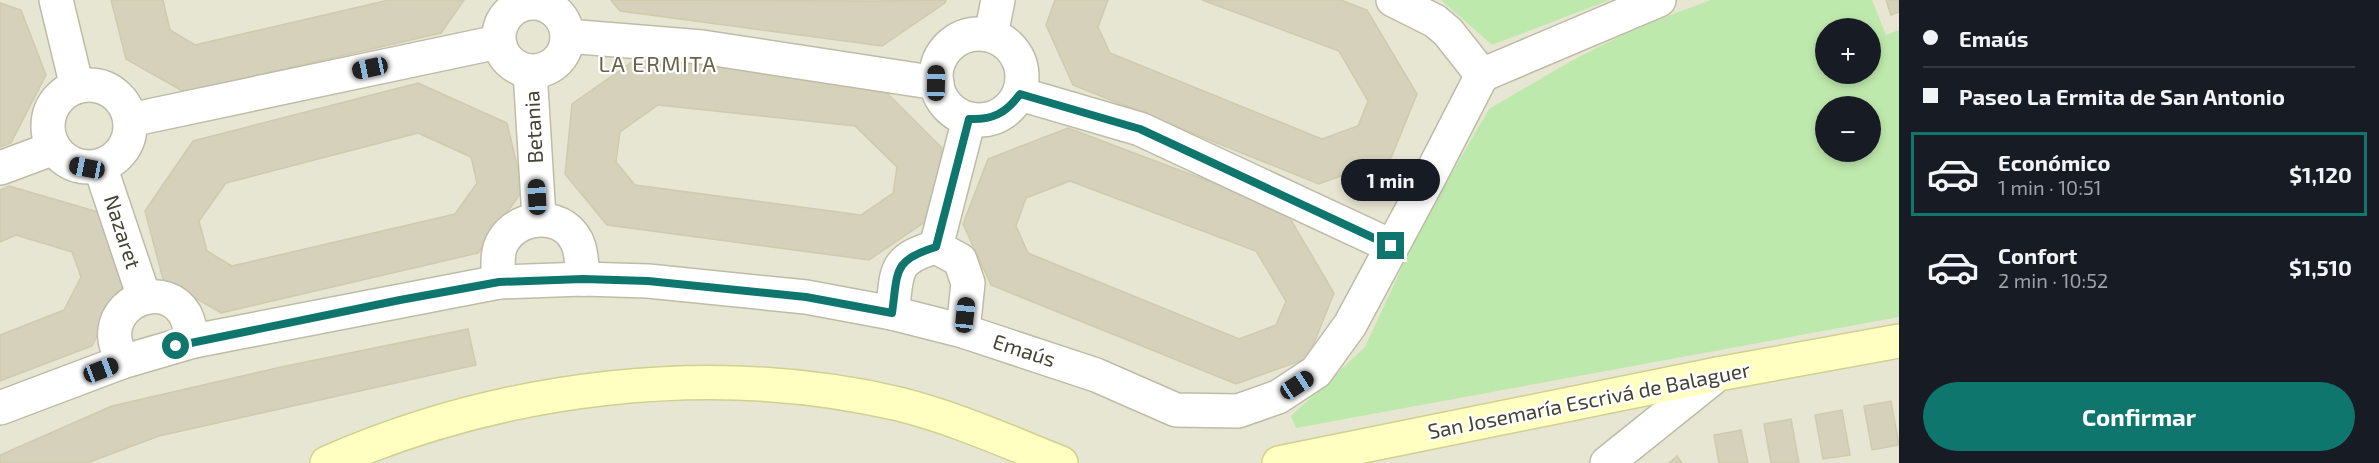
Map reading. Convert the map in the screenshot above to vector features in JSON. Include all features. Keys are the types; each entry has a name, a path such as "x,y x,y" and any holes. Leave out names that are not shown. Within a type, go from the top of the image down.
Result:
{"street":[{"path":"56,0 77,87"},
{"path":"991,35 998,0"},
{"path":"1393,0 1435,21 1448,32 1482,75 1659,0"},
{"path":"532,1 543,4 560,16 567,36 566,47 552,65 542,70 531,71 519,69 509,62 498,42 503,19 510,10 532,1"},
{"path":"970,35 991,35 1005,41 1018,58 1023,80 1020,94 1011,106 999,115 985,120 969,119 957,114 947,106 940,95 936,83 939,62 951,44 970,35"},
{"path":"567,36 702,47 936,83"},
{"path":"130,120 498,42"},
{"name":"Betania","path":"531,71 539,218"},
{"name":"Emaús","path":"0,408 122,362 194,341 499,282 583,279 648,281 806,297 892,313 963,331 1096,375 1176,410 1238,411 1278,397 1316,372 1350,325 1430,178 1482,75"},
{"path":"91,85 105,88 122,101 130,120 127,144 111,162 87,168 74,165 62,158 54,148 48,130 50,112 56,101 65,92 91,85"},
{"path":"1020,94 1140,129 1391,246"},
{"path":"936,247 969,119"},
{"path":"0,168 54,148"},
{"name":"Nazaret","path":"100,166 144,297"},
{"path":"499,282 498,266 502,243 517,225 539,218 556,222 570,231 579,246 583,279"},
{"path":"892,313 898,268 914,253 936,247 960,260 968,283 963,331"},
{"name":"Nazaret","path":"122,362 114,333 118,317 129,304 144,297 159,296 174,303 185,314 194,341"},
{"name":"San Josemaría Escrivá de Balaguer","path":"1279,463 1718,374 1899,341"},
{"path":"1607,463 1718,374"},
{"path":"331,462 370,445 444,421 530,400 621,387 725,383 781,386 846,394 900,405 958,422 1061,463"}],"shaded area":[{"path":"0,0 1899,0 1899,463 0,463"}],"green space":[{"path":"1441,0 1610,0 1492,45"},
{"path":"1711,0 1872,0 1879,18 1815,18 1815,84 1881,84 1881,22 1886,35 1899,30 1899,317 1296,428 1291,416 1365,347 1421,226 1489,109 1571,61 1638,27"}],"building":[{"path":"111,0 163,0 170,30 195,45 389,0 464,0 441,33 184,92 126,59"},
{"path":"611,0 946,0 945,3 882,46 620,11"},
{"path":"1055,0 1108,0 1098,27 1110,53 1322,139 1358,126 1368,101 1339,51 1202,0 1341,0 1367,10 1417,94 1391,158 1319,184 1073,85 1046,25"},
{"path":"1886,0 1899,0 1899,12 1891,15"},
{"path":"0,3 21,10 46,75 11,143 0,147"},
{"path":"642,55 873,79 942,148 932,217 869,260 607,225 565,174 572,104","holes":["658,105 855,126 897,167 893,193 861,215 635,185 616,162 620,132"]},
{"path":"418,83 507,123 523,190 478,253 221,313 163,279 145,211 193,141","holes":["418,133 471,157 477,183 455,214 232,266 207,251 199,221 226,183"]},
{"path":"1068,128 1285,210 1334,293 1308,358 1236,384 991,285 963,224 988,159","holes":["1070,181 1256,251 1286,301 1276,325 1239,339 1028,253 1016,226 1026,198"]},
{"path":"9,186 102,213 127,278 92,346 0,381 0,335 64,310 81,277 72,252 16,235 0,242 0,190"},
{"path":"468,329 476,365 159,436 87,463 0,463 0,455 112,406 281,367"},
{"path":"1891,401 1899,445 1872,450 1864,406"},
{"path":"1842,410 1850,455 1823,459 1815,415"},
{"path":"1791,419 1799,463 1771,463 1764,424"},
{"path":"1741,430 1748,463 1719,463 1714,435"},
{"path":"1677,456 1682,463 1669,463"}],"district":[{"name":"LA ERMITA","path":"658,64"}],"route":[{"path":"176,346 499,282 583,279 648,281 806,297 892,313 898,268 914,253 936,247 969,119 985,120 999,115 1011,106 1020,94 1140,129 1391,246"}]}
